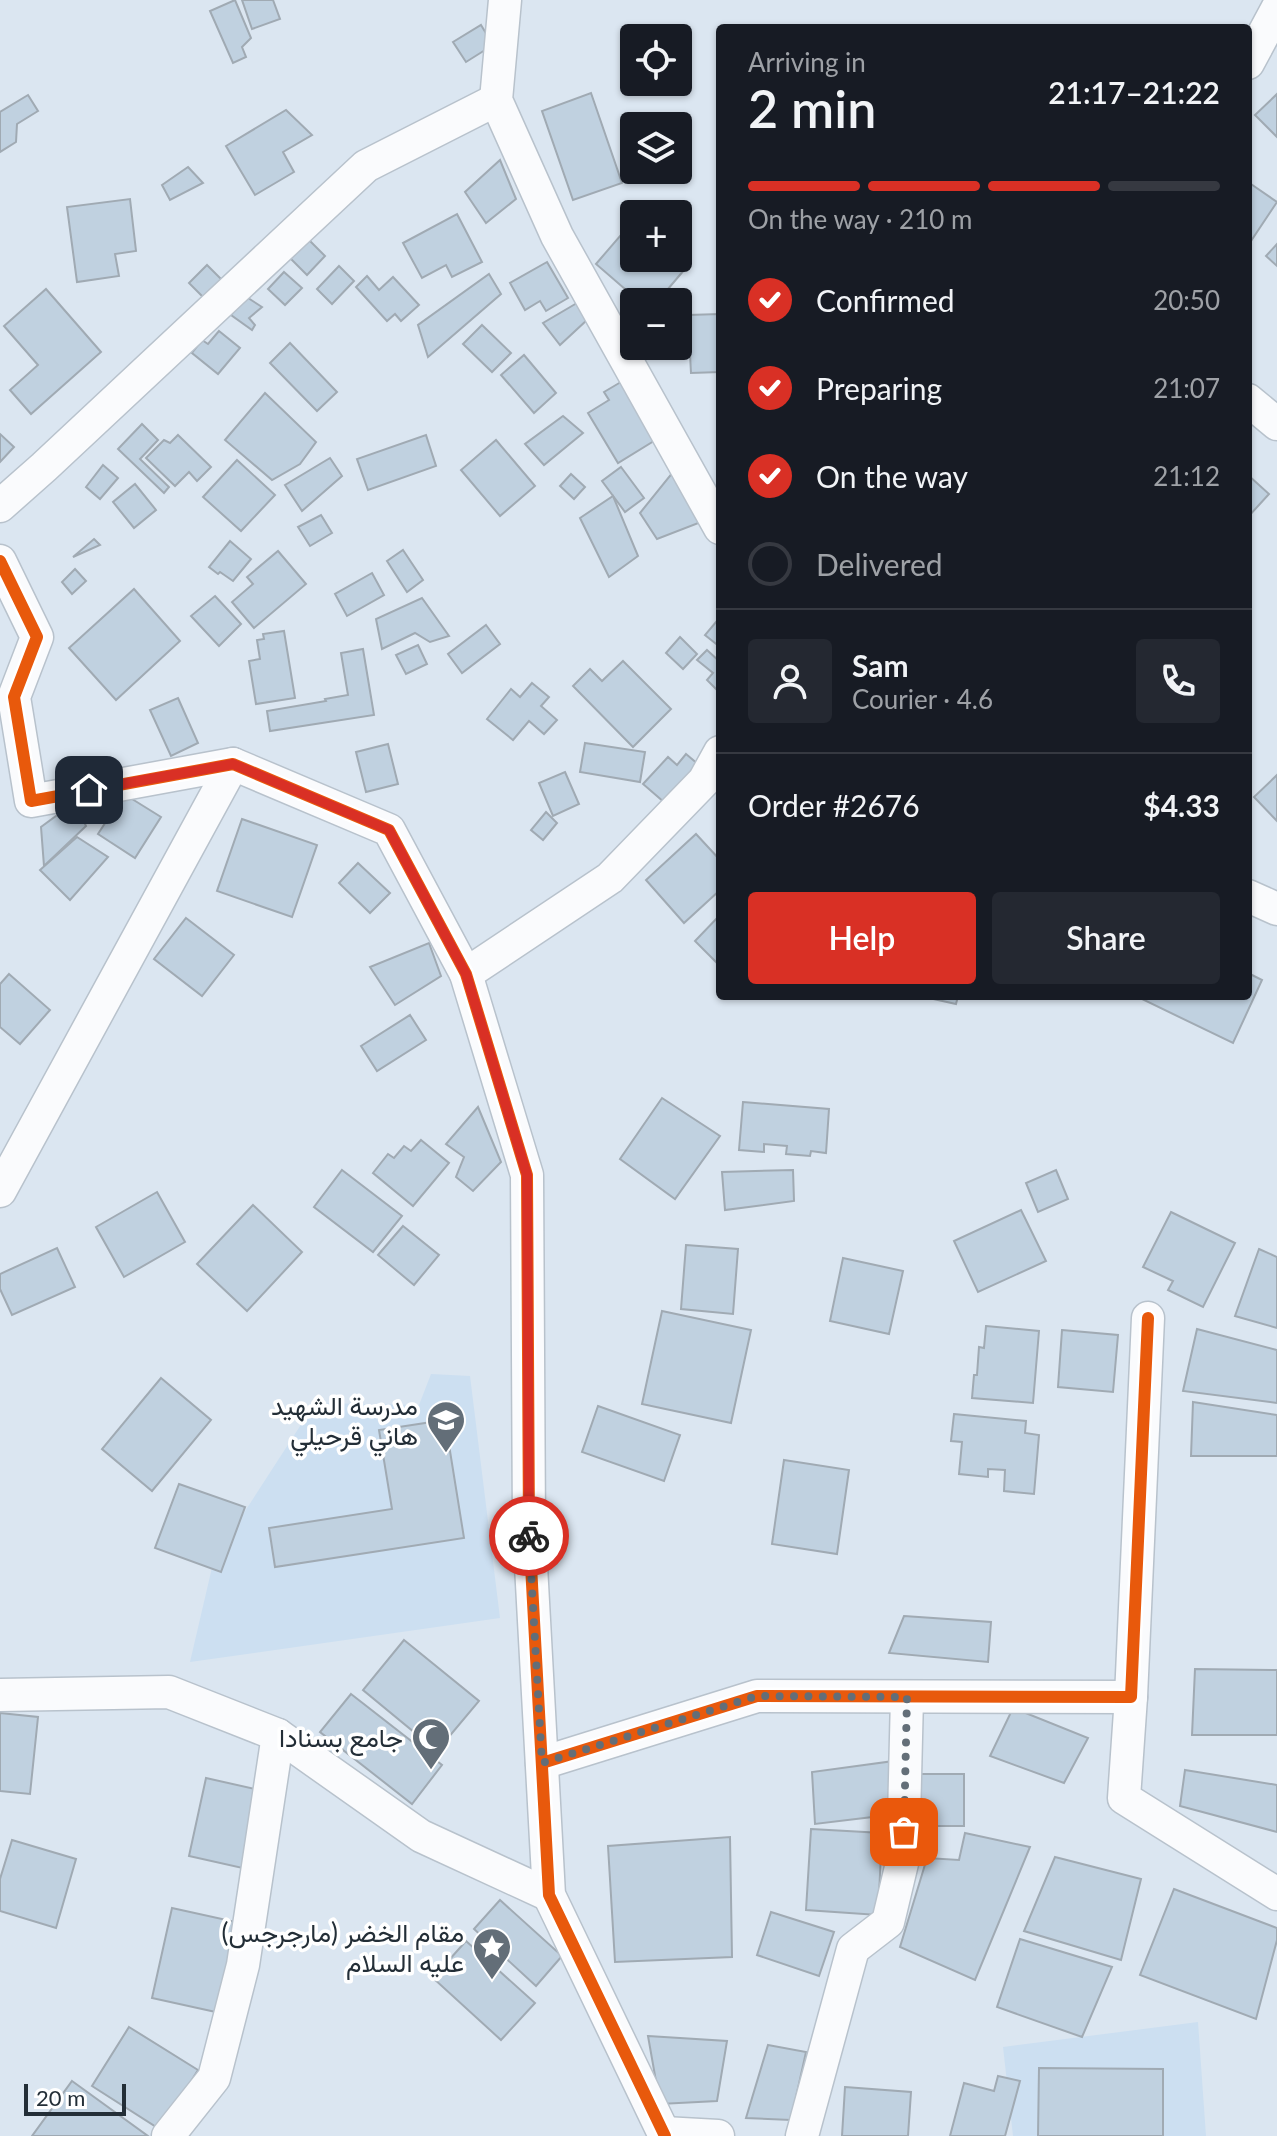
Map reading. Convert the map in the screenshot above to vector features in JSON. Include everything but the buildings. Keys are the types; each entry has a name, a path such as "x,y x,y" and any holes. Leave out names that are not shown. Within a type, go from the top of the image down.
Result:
{"street":[{"path":"505,0 496,100 557,236 716,521"},
{"path":"1252,56 1277,9"},
{"path":"0,506 366,166 496,100"},
{"path":"1252,403 1277,424"},
{"path":"0,561 37,637 14,697 31,801"},
{"path":"466,974 610,878 704,781 716,759"},
{"path":"0,1191 233,764"},
{"path":"0,787 31,801 233,764 389,830 466,974 527,1175 529,1529 549,1895 664,2134 718,2136"},
{"path":"1252,898 1277,909"},
{"path":"1148,1318 1124,1798 1277,1894"},
{"path":"0,1695 169,1692 278,1735 421,1836 549,1895"},
{"path":"542,1763 757,1696 1131,1697"},
{"path":"802,2136 853,1949 888,1922 903,1859 907,1697"},
{"path":"168,2136 214,2078 243,1965 278,1735"}],"shaded area":[{"path":"431,1374 470,1376 500,1618 190,1662 214,1559 315,1403 419,1405"},
{"path":"1198,2022 1206,2136 1013,2136 1003,2047"}],"cycle path":[{"path":"0,561 37,637 14,697 31,801 233,764 389,830 466,974 527,1175 529,1529 549,1895 665,2136"},
{"path":"542,1763 757,1696 1131,1697 1148,1318"}],"way so far":[{"path":"529,1536 542,1763 757,1696 907,1697 904,1832"}],"place":[{"name":"مدرسة الشهيد هاني قرحيلي","path":"446,1454"},
{"name":"جامع بسنادا","path":"431,1771"},
{"name":"مقام الخضر (مارجرجس) عليه السلام","path":"492,1981"}],"route":[{"path":"89,790 233,764 389,830 466,974 527,1175 529,1536"}]}
